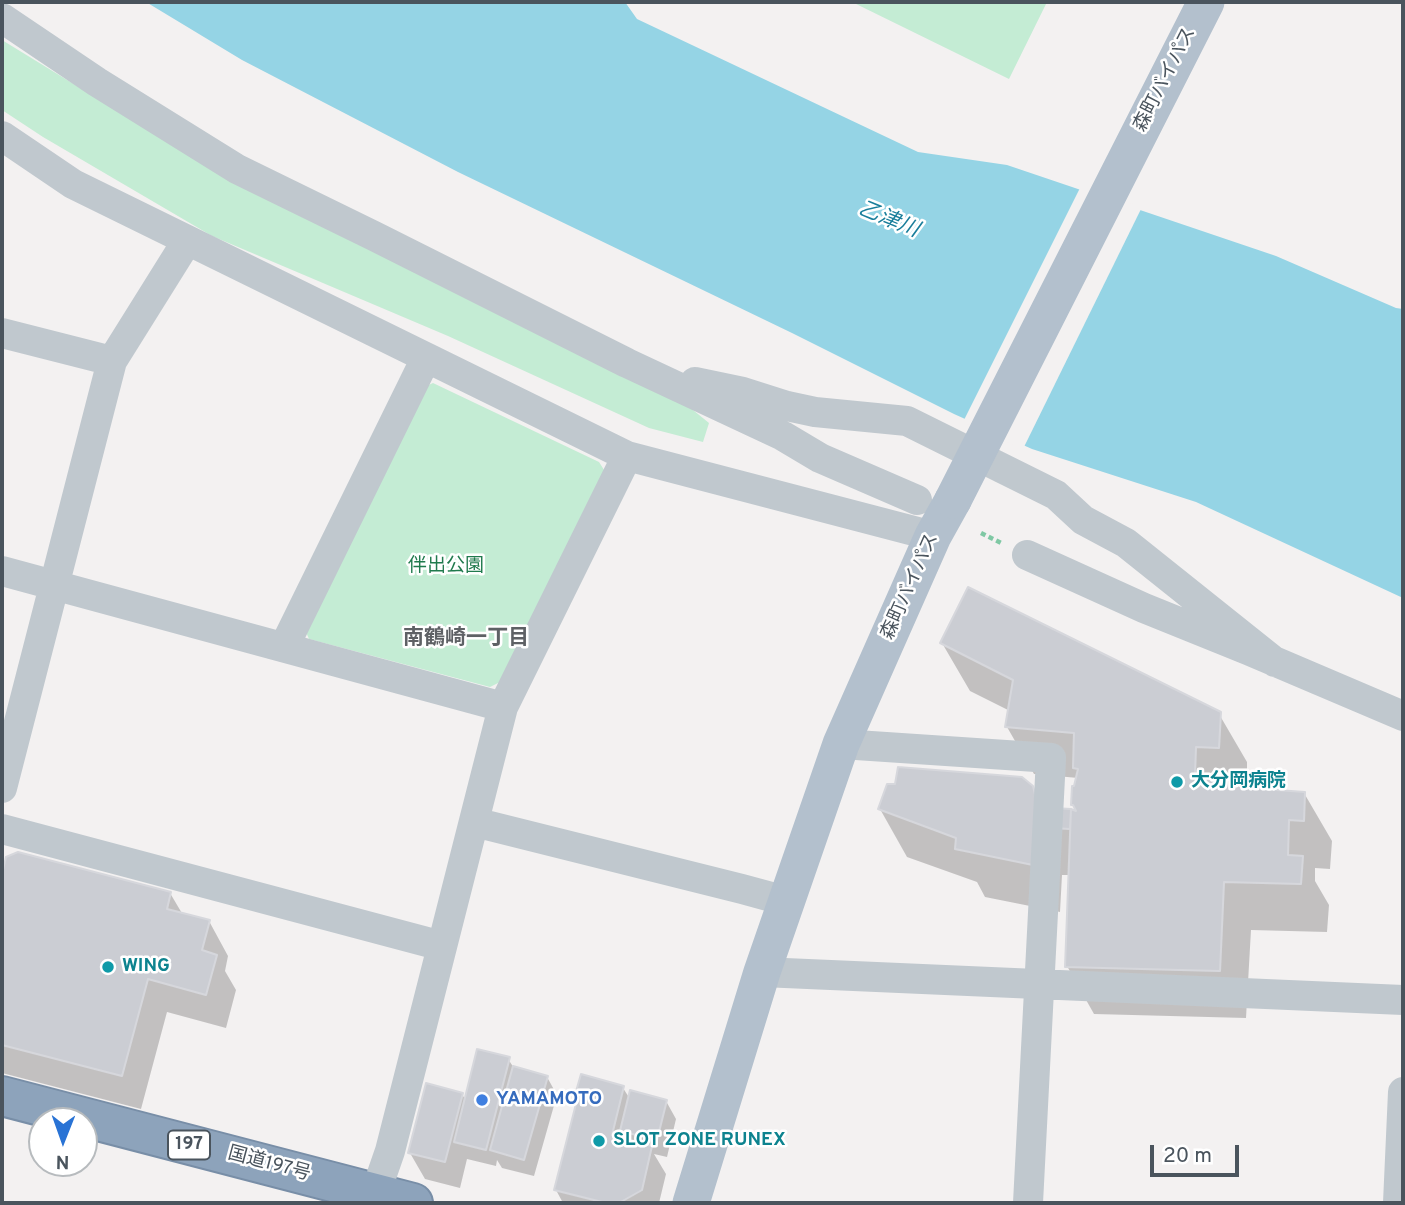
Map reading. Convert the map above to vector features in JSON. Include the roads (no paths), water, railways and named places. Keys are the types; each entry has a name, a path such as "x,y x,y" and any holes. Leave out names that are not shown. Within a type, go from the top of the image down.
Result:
{"highway":[{"name":"国道197号","path":"2,1096 374,1198 413,1203"}],"main road":[{"name":"森町バイパス","path":"691,1203 762,972 841,744 933,536 1206,2"}],"street":[{"path":"2,18 97,82 237,169 650,374 783,436 820,457 917,500"},
{"path":"2,136 73,184 627,456 933,536"},
{"path":"2,789 112,361 187,240"},
{"path":"2,332 112,361"},
{"path":"284,647 426,358"},
{"path":"650,374 743,392 815,412 907,421 1056,495 1083,520 1126,543 1275,662"},
{"path":"374,1198 390,1151 503,707 627,456"},
{"path":"1027,555 1144,608 1403,716"},
{"path":"2,571 503,707"},
{"path":"841,744 1051,758 1028,1203"},
{"path":"474,822 786,901"},
{"path":"2,829 442,946"},
{"path":"762,972 1403,1000"},
{"path":"1398,1203 1403,1092"}],"water":[{"name":"乙津川","path":"146,2 625,2 637,19 918,152 1007,165 1276,256 1403,309 1403,598 1196,502 1032,449 954,414 458,172 242,60"}],"place":[{"name":"大分岡病院","path":"1177,782"},
{"name":"WING","path":"108,967"},
{"name":"YAMAMOTO","path":"482,1100"},
{"name":"SLOT ZONE RUNEX","path":"599,1141"}],"district":[{"name":"南鶴崎一丁目","path":"466,640"}],"park label":[{"name":"伴出公園","path":"446,567"}]}
